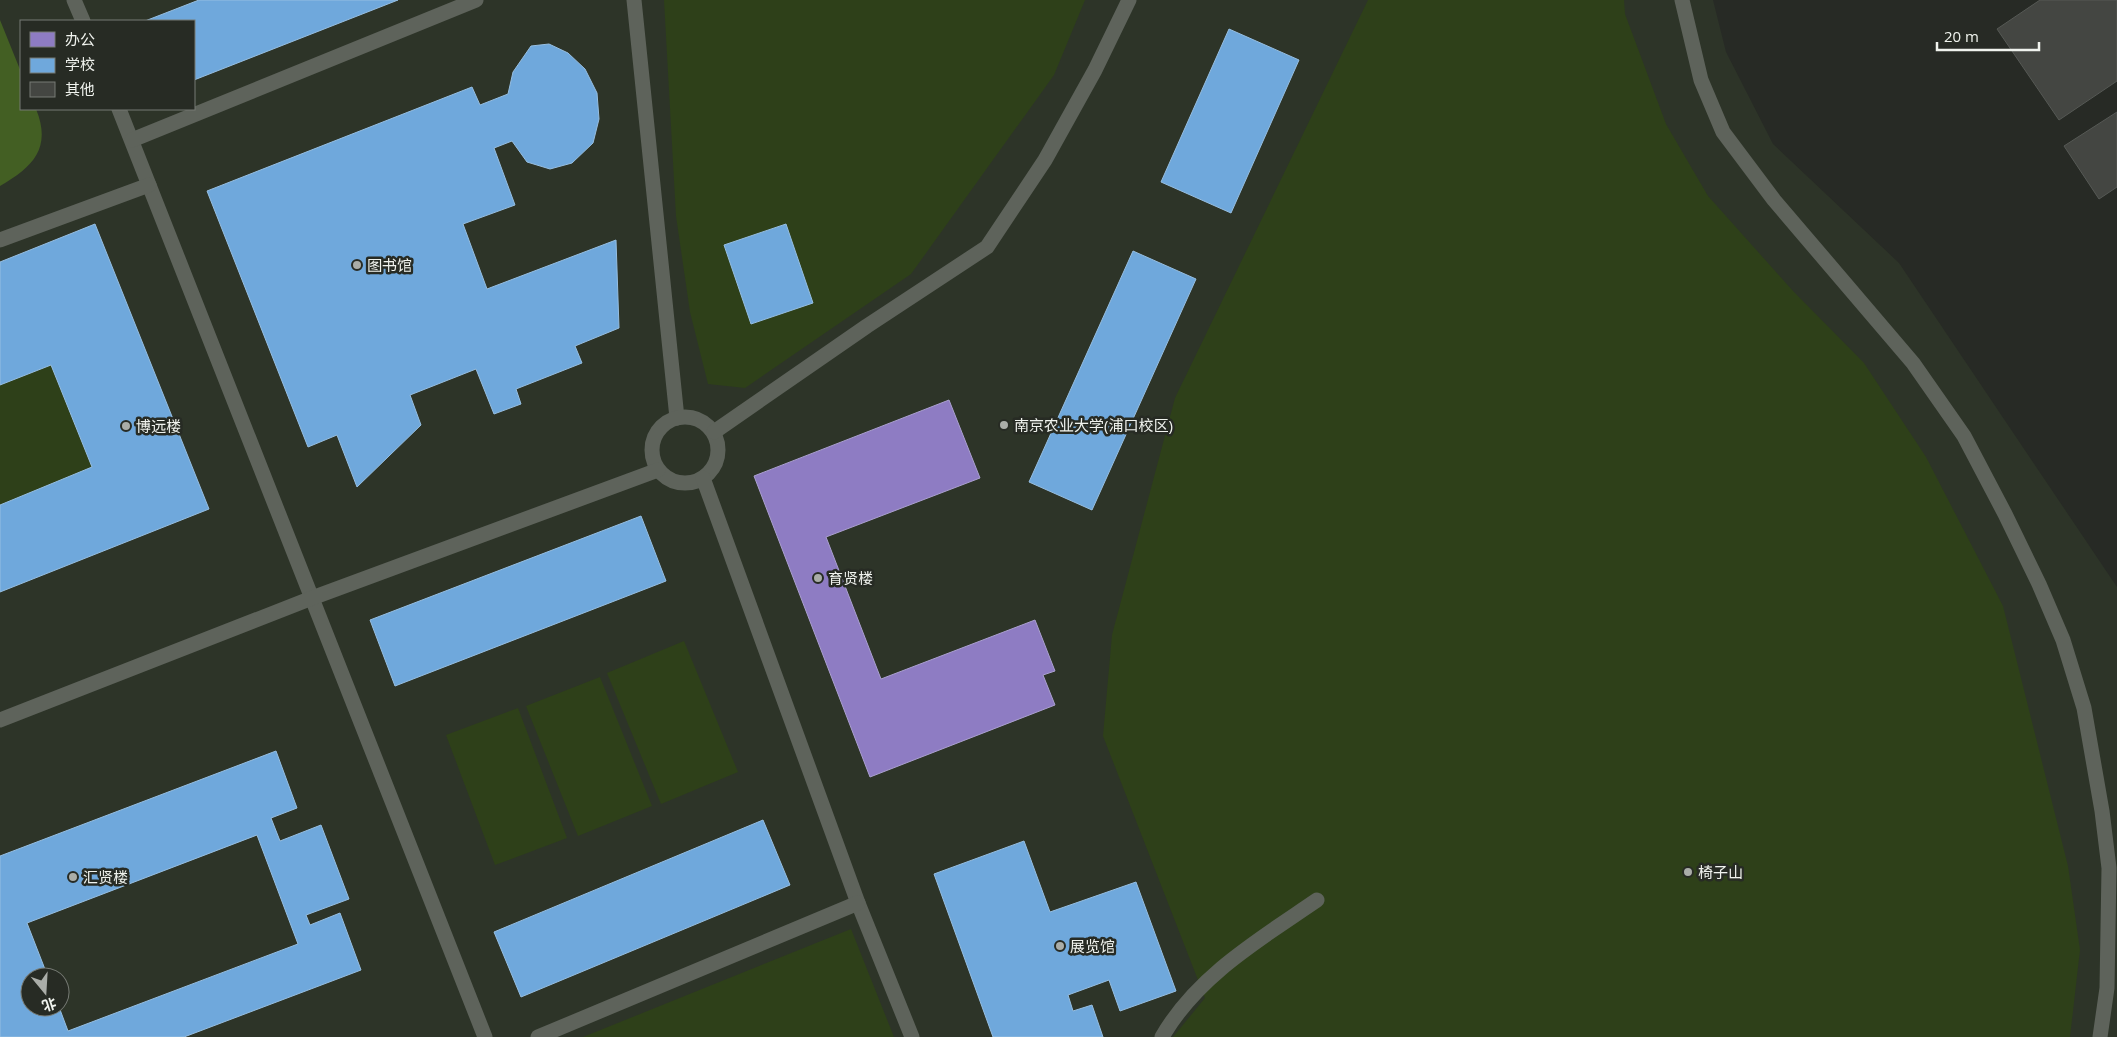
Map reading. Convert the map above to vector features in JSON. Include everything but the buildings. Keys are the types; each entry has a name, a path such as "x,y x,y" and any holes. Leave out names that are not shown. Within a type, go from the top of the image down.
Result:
{"lane":[{"path":"74,0 83,20"},
{"path":"132,140 476,0"},
{"path":"634,0 678,418"},
{"path":"714,432 866,326 987,247 1045,160 1095,70 1130,0"},
{"path":"1682,0 1701,80 1724,132 1774,200 1913,362 1964,436 2039,584 2063,640 2084,708 2102,812 2109,868 2107,988 2100,1037"},
{"path":"119,110 485,1037"},
{"path":"0,240 149,185"},
{"path":"678,418 698,419 714,432 719,452 717,462 711,472 694,482 684,483 665,477 658,470 652,452 653,442 662,426 678,418"},
{"path":"0,720 312,598 658,470"},
{"path":"703,478 858,903 912,1037"},
{"path":"1162,1037 1210,976 1317,900"},
{"path":"538,1037 858,903"}],"shaded area":[{"name":"南京农业大学(浦口校区)","path":"0,0 1713,0 1726,52 1773,144 1899,263 2117,587 2117,1037 0,1037"},
{"path":"664,0 1085,0 1054,75 911,274 745,388 708,384 690,312 676,216"},
{"path":"1368,0 1624,0 1625,14 1666,124 1708,196 1793,291 1864,363 1926,457 2003,606 2068,866 2080,950 2070,1037 1173,1037 1205,998 1103,736 1112,635 1175,398"},
{"path":"0,20 20,70 20,110 36,110 42,135 36,155 30,164 0,186"},
{"path":"51,365 92,467 0,505 0,385"},
{"path":"684,641 738,772 661,804 607,673"},
{"path":"600,677 652,806 578,836 526,706"},
{"path":"518,708 567,838 495,865 446,735"},
{"path":"851,929 894,1037 583,1037"}],"place":[{"name":"图书馆","path":"357,265"},
{"name":"南京农业大学(浦口校区)","path":"1004,425"},
{"name":"博远楼","path":"126,426"},
{"name":"育贤楼","path":"818,578"},
{"name":"椅子山","path":"1688,872"},
{"name":"汇贤楼","path":"73,877"},
{"name":"展览馆","path":"1060,946"}]}
